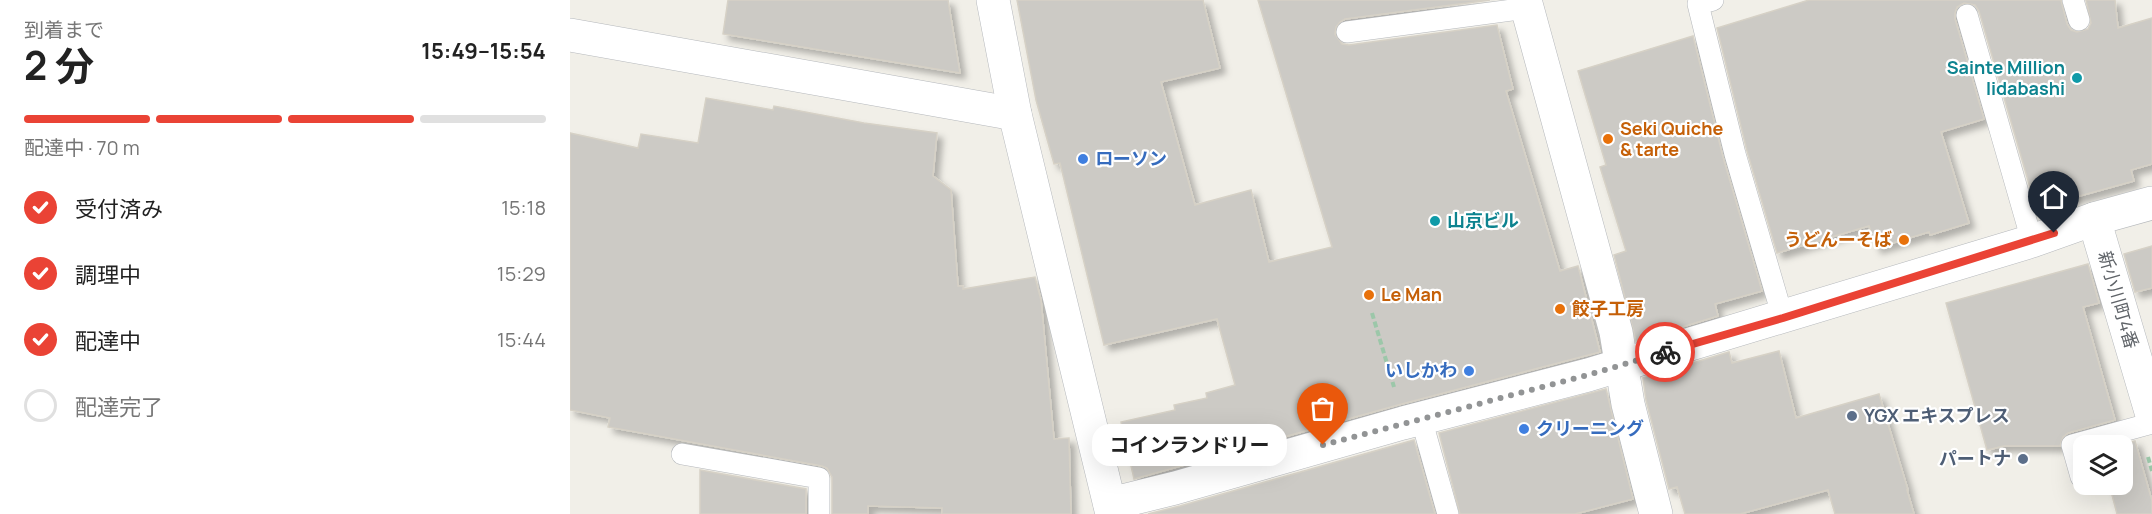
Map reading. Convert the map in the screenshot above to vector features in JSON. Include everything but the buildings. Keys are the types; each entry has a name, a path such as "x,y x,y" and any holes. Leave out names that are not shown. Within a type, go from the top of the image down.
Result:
{"street":[{"path":"993,0 1015,114 1111,509 1412,421 1621,366 2152,203"},
{"path":"1526,4 1616,332 1628,404 1656,514"},
{"path":"570,34 1015,114"},
{"name":"新小川町4番","path":"2094,219 2152,414"}],"lane":[{"path":"1713,0 1698,4 1735,154 1783,318"},
{"path":"1347,32 1526,4"},
{"path":"1967,15 2032,241"},
{"path":"1412,421 1448,514"},
{"path":"2108,435 2152,423"},
{"path":"682,454 819,478 819,514"}],"path":[{"path":"1372,313 1412,421"}],"way so far":[{"path":"1323,445 1588,375 1665,352"}],"place":[{"name":"Sainte Million Iidabashi","path":"2077,78"},
{"name":"Seki Quiche & tarte","path":"1608,139"},
{"name":"ローソン","path":"1083,159"},
{"name":"山京ビル","path":"1435,221"},
{"name":"うどんーそば","path":"1904,240"},
{"name":"Le Man","path":"1369,295"},
{"name":"餃子工房","path":"1560,309"},
{"name":"いしかわ","path":"1469,371"},
{"name":"YGX エキスプレス","path":"1852,416"},
{"name":"クリーニング","path":"1524,429"},
{"name":"コインランドリー","path":"1323,445"},
{"name":"パートナ","path":"2023,459"}],"route":[{"path":"1665,352 1783,318 2054,233"}]}
